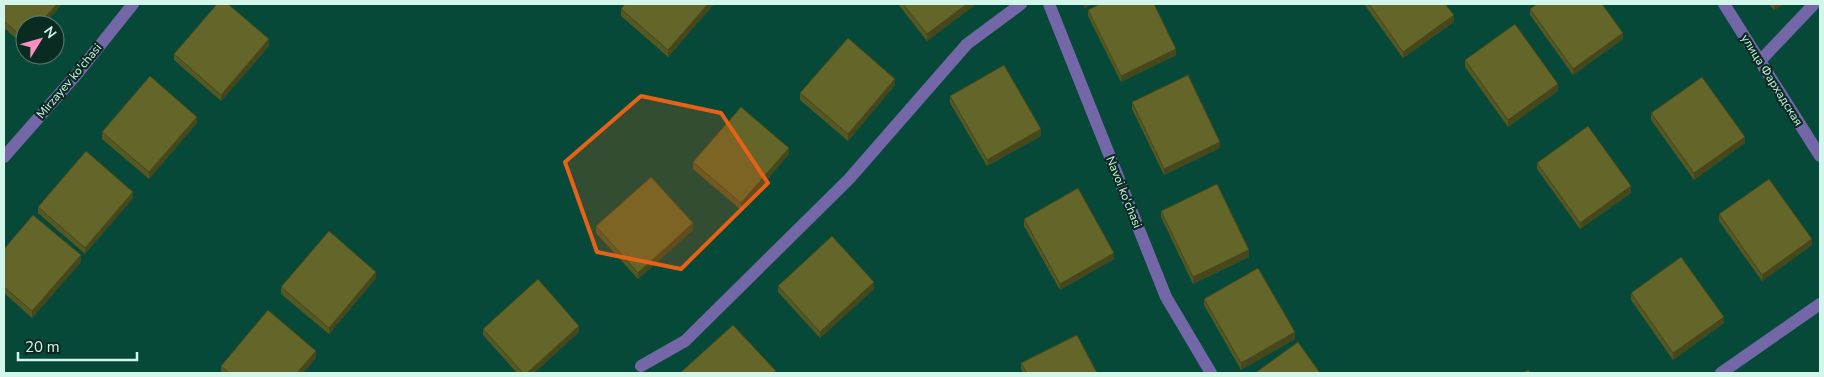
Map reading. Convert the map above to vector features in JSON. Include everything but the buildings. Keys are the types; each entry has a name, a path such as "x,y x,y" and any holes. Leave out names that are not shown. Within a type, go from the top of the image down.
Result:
{"street":[{"name":"Mirzayev ko'chasi","path":"4,157 77,74 133,4"},
{"path":"641,366 685,342 849,179 967,44 1022,4"},
{"name":"Navoi ko'chasi","path":"1050,4 1166,298 1211,373"},
{"name":"улица Фархадская","path":"1724,4 1820,156"},
{"path":"1760,61 1814,4"},
{"path":"1721,373 1820,304"}],"highlighted area":[{"path":"641,96 721,113 768,183 681,269 597,252 565,162"}]}
